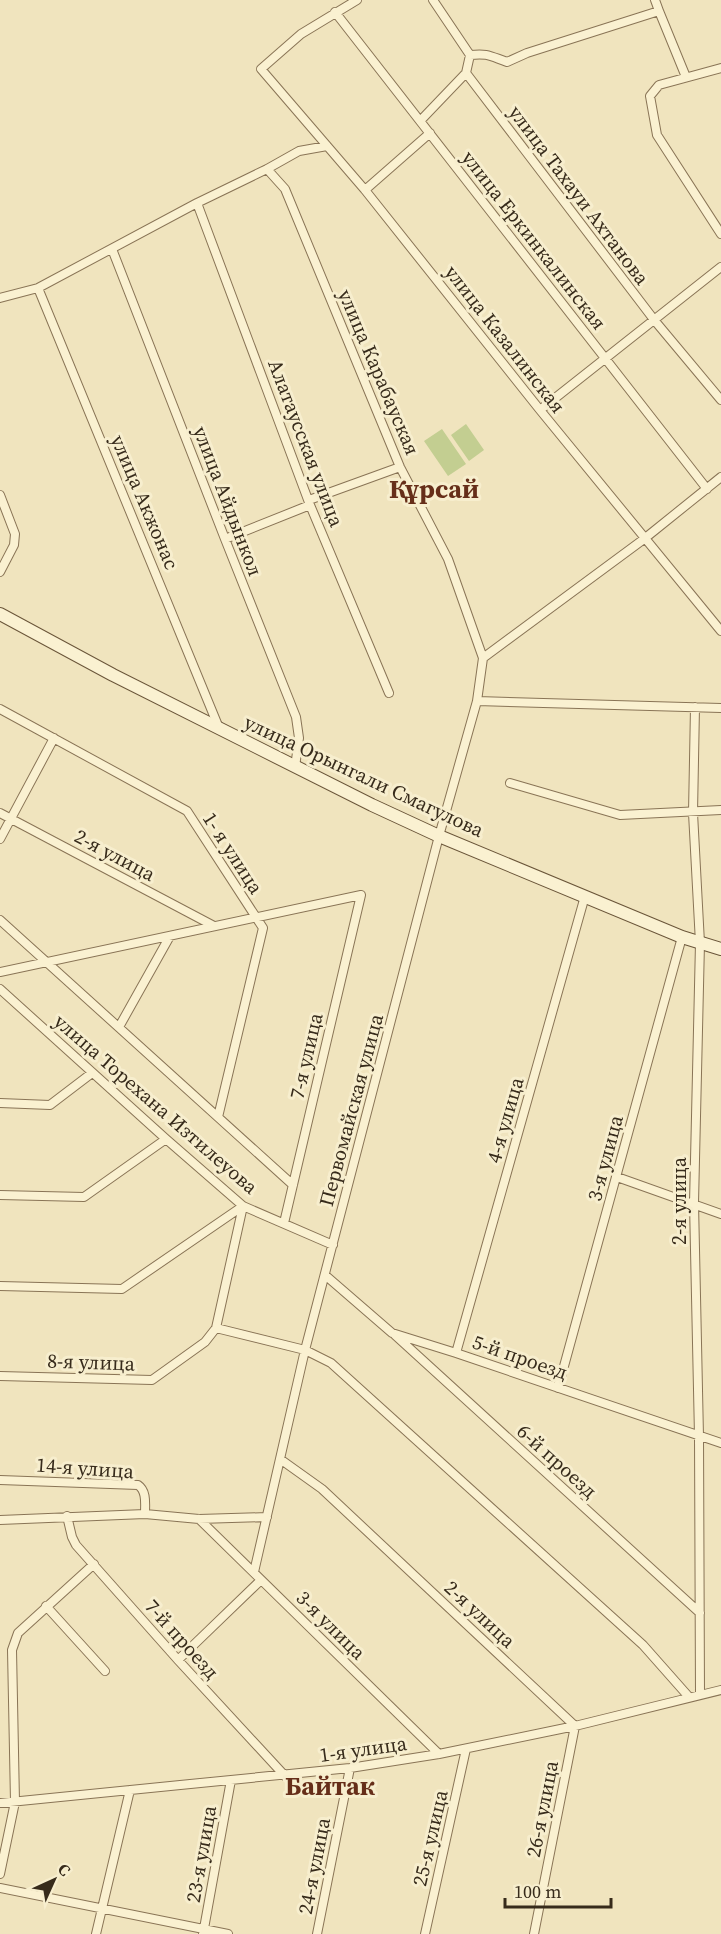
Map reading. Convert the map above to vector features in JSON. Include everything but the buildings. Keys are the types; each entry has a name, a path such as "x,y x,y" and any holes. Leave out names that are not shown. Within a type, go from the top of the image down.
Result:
{"main road":[{"name":"улица Орынгали Смагулова","path":"0,614 113,675 295,767 439,836 682,937 721,949"}],"street":[{"path":"335,12 357,0"},
{"path":"420,120 466,73 470,55 433,0"},
{"path":"655,0 686,77"},
{"path":"470,55 481,53 507,62 527,53 658,10"},
{"name":"улица Казалинская","path":"335,12 301,34 261,69 365,190 644,539 721,631"},
{"name":"улица Еркинкалинская","path":"335,12 707,489"},
{"path":"721,68 659,85 650,96 657,135 721,234"},
{"name":"улица Тахауи Ахтанова","path":"466,73 655,321 721,400"},
{"path":"365,190 430,133"},
{"path":"0,298 38,288 299,151 327,146"},
{"name":"улица Карабауская","path":"267,169 285,189 400,467 448,559 483,658"},
{"name":"Алатаусская улица","path":"197,203 310,503 388,693"},
{"name":"улица Айдынкол","path":"112,249 296,717 299,738 295,767"},
{"path":"540,410 721,267"},
{"name":"улица Акжонас","path":"38,288 219,728"},
{"path":"225,539 400,467"},
{"path":"483,658 644,539 721,477"},
{"path":"0,495 15,534 14,545 0,572"},
{"name":"Первомайская улица","path":"254,1572 304,1350 439,836 477,701 483,658"},
{"path":"477,701 721,708"},
{"name":"2-я улица","path":"695,707 693,813 700,943 694,1203 699,1436 700,1695"},
{"name":"1- я улица","path":"0,709 187,811 263,928 218,1117"},
{"path":"0,839 54,738"},
{"path":"510,783 620,815 721,810"},
{"name":"2-я улица","path":"0,813 215,927"},
{"name":"7-я улица","path":"255,918 361,895 284,1223"},
{"name":"4-я улица","path":"456,1353 585,896"},
{"path":"0,972 255,918"},
{"name":"улица Торехана Изтилеуова","path":"0,920 293,1185"},
{"path":"119,1027 170,936"},
{"name":"3-я улица","path":"558,1388 682,937"},
{"name":"улица Торехана Изтилеуова","path":"0,989 243,1206 333,1245"},
{"path":"0,1103 50,1105 92,1073"},
{"path":"0,1195 84,1197 166,1139"},
{"path":"617,1178 721,1214"},
{"path":"0,1286 122,1289 243,1206"},
{"path":"243,1206 216,1329 304,1350 340,1370 643,1645 689,1697"},
{"name":"5-й проезд","path":"325,1275 392,1333 721,1443"},
{"name":"8-я улица","path":"0,1376 152,1380 205,1342 216,1329"},
{"name":"6-й проезд","path":"392,1333 700,1612"},
{"name":"2-я улица","path":"280,1459 322,1489 575,1726"},
{"name":"14-я улица","path":"0,1480 138,1485 144,1492 145,1514"},
{"path":"0,1520 145,1514 199,1519 267,1517"},
{"name":"7-й проезд","path":"68,1516 76,1545 285,1776"},
{"name":"3-я улица","path":"199,1519 439,1754"},
{"path":"0,1874 15,1802 12,1650 18,1633 94,1564"},
{"path":"178,1660 261,1580"},
{"path":"46,1606 105,1671"},
{"name":"1-я улица","path":"0,1803 350,1768 466,1749 575,1726 721,1690"},
{"name":"26-я улица","path":"534,1934 575,1726"},
{"name":"25-я улица","path":"425,1934 466,1749"},
{"name":"24-я улица","path":"317,1934 350,1768"},
{"name":"23-я улица","path":"203,1932 231,1780"},
{"path":"96,1934 130,1790"},
{"path":"0,1888 101,1908 203,1932 228,1934"}],"green space":[{"path":"466,424 484,450 469,461 451,435"},
{"path":"442,429 466,464 448,476 424,441"}],"district":[{"name":"Құрсай","path":"434,489"},
{"name":"Байтак","path":"330,1786"}]}
